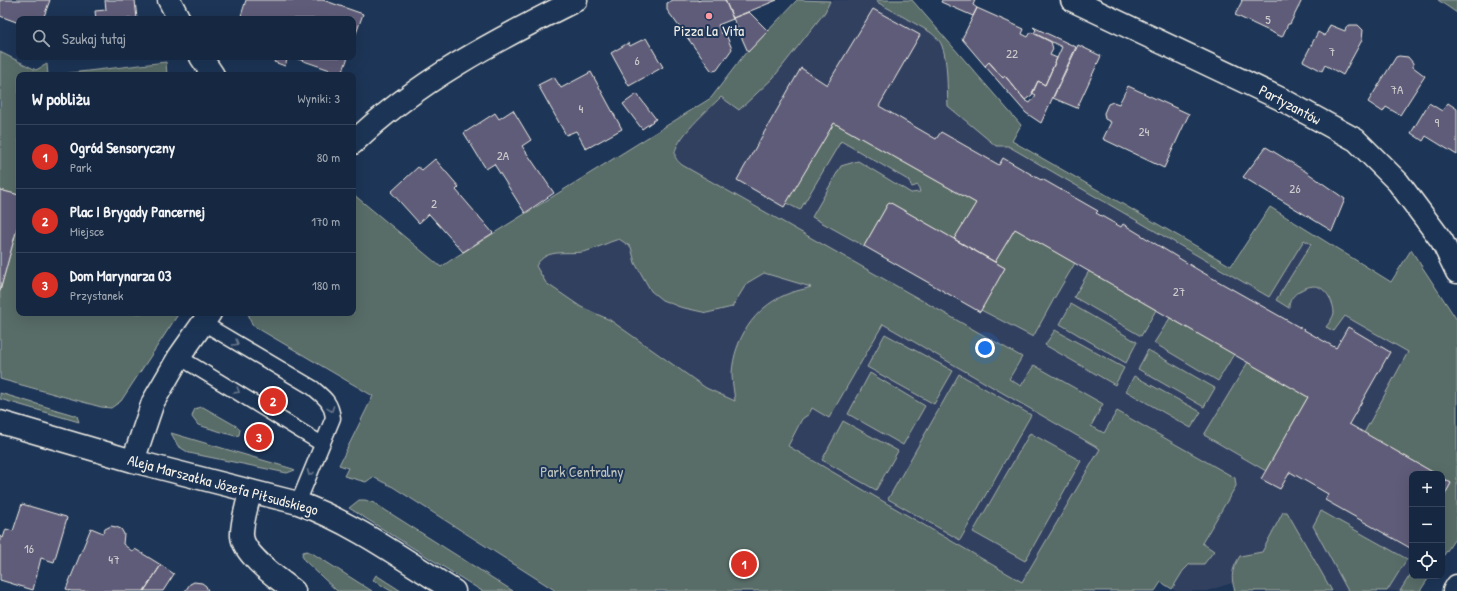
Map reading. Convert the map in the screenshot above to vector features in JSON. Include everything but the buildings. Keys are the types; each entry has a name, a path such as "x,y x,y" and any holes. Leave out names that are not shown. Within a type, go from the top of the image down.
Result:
{"street":[{"path":"169,0 177,16"},
{"path":"356,140 367,129 416,91 483,49 576,0"},
{"name":"Partyzantów","path":"1072,0 1281,99 1356,140 1398,182 1442,241 1457,272"},
{"path":"203,60 211,72"},
{"path":"133,461 153,402 179,357 206,318"},
{"name":"Aleja Marszałka Józefa Piłsudskiego","path":"0,422 133,461 298,503 319,510 343,522 454,591"},
{"path":"250,491 242,537 246,547 255,558 294,591"},
{"path":"1454,591 1457,586"}],"lane":[{"path":"206,318 313,388 324,396 332,407 333,418 298,503"},
{"path":"179,357 322,444"}],"shaded area":[{"path":"797,0 912,0 1021,125 1012,141 1231,266 1270,207 1391,282 1411,250 1457,320 1457,536 1445,554 1445,471 1409,471 1409,579 1428,579 1420,591 1235,591 1232,583 1207,591 1176,591 1159,581 997,591 454,258 711,98 747,51 748,52"}],"green space":[{"name":"Park Centralny","path":"797,0 830,1 825,12 773,78 739,110 721,97 693,124 676,149 675,155 677,160 682,165 1022,357 1009,379 1021,386 1034,365 1103,404 1091,426 1104,433 1117,411 1235,478 1236,486 1202,543 1214,551 1204,564 1190,564 1183,571 1172,589 1161,582 1155,591 556,591 393,487 373,477 366,482 344,476 348,468 339,465 373,396 252,325 249,316 356,316 356,196 441,267 711,98 747,51 748,52","holes":["619,239 631,247 635,263 651,291 662,300 680,307 707,313 732,307 747,283 764,273 811,287 788,294 774,301 764,308 748,326 741,337 734,361 732,376 735,401 706,388 610,320 581,307 546,283 536,266 546,256 552,254 587,251","883,324 1100,449 1022,582 788,446 802,419 809,414 812,408 829,418"]},
{"path":"878,0 912,0 1021,125 1012,141 1231,266 1270,207 1391,282 1411,250 1457,320 1457,536 1445,554 1445,494 1451,483 1445,480 1445,471 1431,471 1364,433 1408,352 1345,316 1334,331 1326,327 1333,317 1334,309 1328,295 1319,287 1311,286 1298,292 1291,299 1289,308 1276,300 1311,244 1304,240 1269,297 1008,146 996,146 948,106 945,59 939,40 930,32 877,2"},
{"path":"1438,0 1457,0 1457,13"},
{"path":"0,52 36,70 47,64 48,72 16,72 16,194 0,190"},
{"path":"166,62 167,72 79,72"},
{"path":"834,123 976,203 954,239 889,202 864,246 812,217 841,166 858,161 911,193 920,192 918,185 912,187 908,180 841,141 800,210 786,203"},
{"path":"1015,229 1075,263 1033,337 981,310 1005,268 995,262"},
{"path":"16,232 16,316 177,316 121,401 111,408 101,407 0,379 0,291"},
{"path":"1089,271 1156,310 1141,336 1074,297"},
{"path":"1071,304 1137,342 1126,363 1060,324"},
{"path":"1170,318 1234,354 1218,381 1154,343"},
{"path":"1055,330 1124,368 1115,385 1045,345"},
{"path":"885,334 953,371 934,404 867,367"},
{"path":"1148,350 1215,388 1204,407 1138,369"},
{"path":"1248,362 1308,397 1266,471 1204,435"},
{"path":"870,373 925,406 903,445 848,414"},
{"path":"959,374 1031,415 960,540 888,499"},
{"path":"1134,376 1201,412 1191,428 1126,391"},
{"path":"0,393 77,416 79,422 0,399"},
{"path":"203,407 238,427 240,430 239,435 235,436 198,425 192,417 195,409"},
{"path":"843,421 898,451 876,490 822,460"},
{"path":"171,433 295,470 287,473 189,453 178,446"},
{"path":"1030,433 1081,461 1025,561 973,532"},
{"path":"359,500 374,503 513,591 482,591 349,508"},
{"path":"1321,511 1407,559 1387,591 1348,591 1313,526"},
{"path":"1283,512 1287,512 1332,591 1235,591 1232,577 1235,565 1240,556 1262,552"},
{"path":"307,551 372,591 337,591 304,560 302,555 303,552"},
{"path":"376,575 401,591 391,591 373,580"},
{"path":"1409,577 1409,579 1428,579 1420,591 1400,591"}],"place":[{"name":"Pizza La Vita","path":"709,16"},
{"name":"Plac I Brygady Pancernej","path":"273,401"},
{"name":"Dom Marynarza 03","path":"259,437"},
{"name":"Ogród Sensoryczny","path":"744,564"}]}
